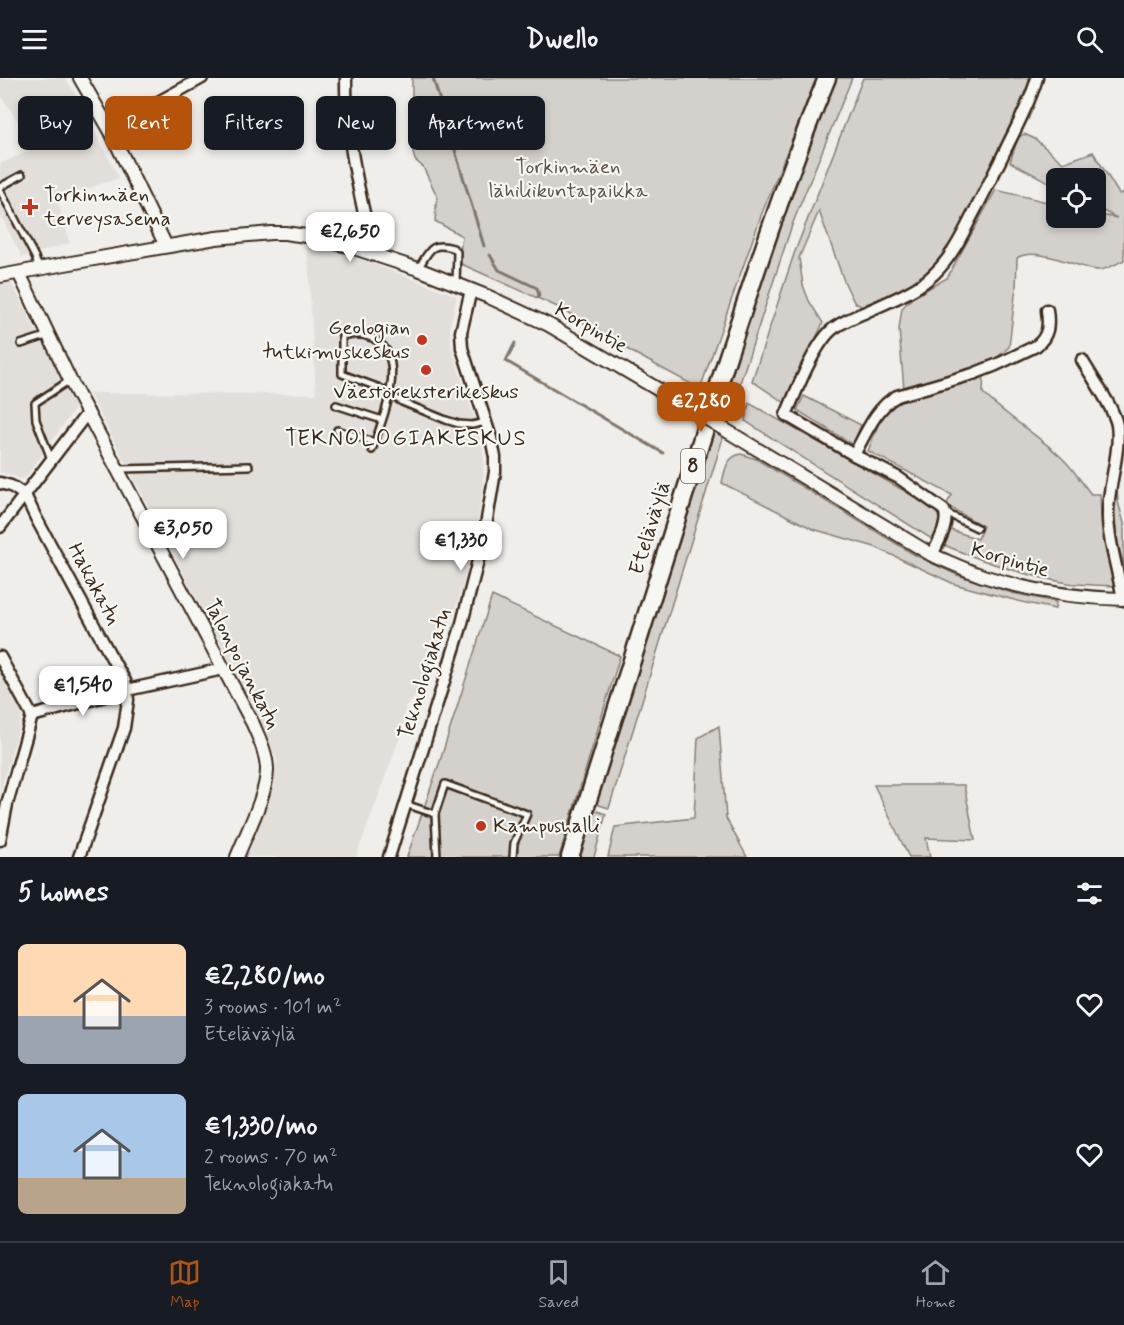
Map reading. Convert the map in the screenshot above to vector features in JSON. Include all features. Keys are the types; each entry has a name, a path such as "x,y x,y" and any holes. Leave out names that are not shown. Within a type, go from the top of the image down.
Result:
{"highway":[{"name":"Eteläväylä","path":"570,857 715,396 783,192 827,78"}],"street":[{"path":"80,78 105,121"},
{"path":"169,96 202,78"},
{"path":"346,78 345,104 349,136 372,254"},
{"path":"932,555 943,529 946,513 940,506 899,478 786,415 824,339 833,328 922,284 935,274 948,258 984,194 1023,115 1037,78"},
{"path":"120,150 166,246"},
{"name":"Korpintie","path":"0,276 239,235 285,233 327,240 418,269 549,325 932,555 982,576 1023,587 1079,597 1124,599"},
{"name":"Talonpojankatu","path":"19,273 70,380 262,744 267,769 263,793 237,857"},
{"name":"Teknologiakatu","path":"389,857 461,627 484,537 495,465 493,446 462,348 461,332 471,290"},
{"path":"854,454 884,406 897,396 974,374 1041,342 1047,335 1049,322 1047,310"},
{"path":"1082,360 1117,423 1118,437 1108,513 1109,529 1124,599"},
{"path":"0,527 88,412"},
{"path":"0,483 11,486 25,495"},
{"name":"Hakakatu","path":"25,495 127,690 124,728 79,857"},
{"path":"0,657 33,716 0,840"},
{"path":"33,716 127,690 224,669"}],"lane":[{"path":"22,175 0,189 39,269"},
{"path":"418,269 432,248 438,245 453,248 457,252 456,284"},
{"path":"21,344 48,335"},
{"path":"372,450 390,394 390,360 384,348 376,340 363,335 342,335 342,374 380,388 390,394 402,402 459,424 472,425 486,422"},
{"path":"52,459 36,420 35,403 70,380"},
{"path":"336,405 382,420"},
{"path":"336,430 374,442"},
{"path":"118,469 249,466"},
{"path":"946,513 976,528"},
{"path":"437,857 435,813 446,784 527,814 514,843 513,857"},
{"path":"405,804 435,813"}],"shaded area":[{"path":"0,78 65,78 76,96 18,96 18,122 0,94"},
{"path":"93,128 119,178 57,199 70,243 22,257 0,215 0,164 31,150 93,150"},
{"path":"307,243 356,257 457,296 450,326 451,345 479,430 484,457 483,489 475,537 463,586 428,687 405,706 403,729 356,857 247,857 271,796 277,760 257,714 89,393 316,394"},
{"path":"10,280 76,407 23,479 0,472 0,282"},
{"path":"0,668 24,709 0,793"}],"green space":[{"name":"Torkinmäen lähiliikuntapaikka","path":"412,78 817,78 762,213 700,389 632,352 562,309 459,263 462,236 435,221 437,196 423,167 415,160 412,150 545,150 545,96 412,96"},
{"path":"836,78 852,78 792,225 738,389 609,808 596,804 779,224"},
{"path":"863,78 1032,78 1026,101 1010,126 948,250 914,284 864,308 854,302 819,211 799,258 803,285 809,301 823,323 785,403 752,381 794,254"},
{"path":"1024,134 1035,139 1063,163 1093,152 1103,168 1046,168 1046,181 1010,162 1018,138"},
{"path":"1106,173 1119,194 1124,192 1124,260 1097,270 1035,254 1017,258 1009,347 984,369 983,393 1062,458 1091,494 1100,494 1101,516 1115,586 1068,583 1037,576 990,563 944,545 951,530 978,539 983,526 946,505 952,495 868,451 884,410 904,390 899,329 902,308 912,298 947,278 996,190 1046,202 1046,228 1106,228 1106,216 1117,218 1106,212"},
{"path":"804,396 861,425 853,445 797,410"},
{"path":"749,403 931,506 939,520 936,536 930,538 745,421"},
{"path":"741,454 756,459 915,555 957,575 1012,593 1056,602 1055,609 954,584 875,547 813,529 722,483 729,461"},
{"path":"1117,486 1118,502 1124,523 1124,566 1118,544 1114,511"},
{"path":"492,596 620,656 559,857 407,857 440,761"},
{"path":"719,726 726,818 747,857 608,857 615,827 694,818 698,738"},
{"path":"874,785 964,785 975,840 926,838 930,857 909,857"},
{"path":"594,810 606,814 594,857 579,857"}],"waterway":[{"path":"433,78 484,246"},
{"path":"490,255 499,270 537,288 538,297"},
{"path":"515,343 506,361 663,453"}],"place":[{"name":"Torkinmäen terveysasema","path":"30,207"},
{"name":"Geologian tutkimuskeskus","path":"422,340"},
{"name":"Väestöreksterikeskus","path":"426,370"},
{"name":"Kampushalli","path":"481,826"}],"district":[{"name":"TEKNOLOGIAKESKUS","path":"406,439"}]}
